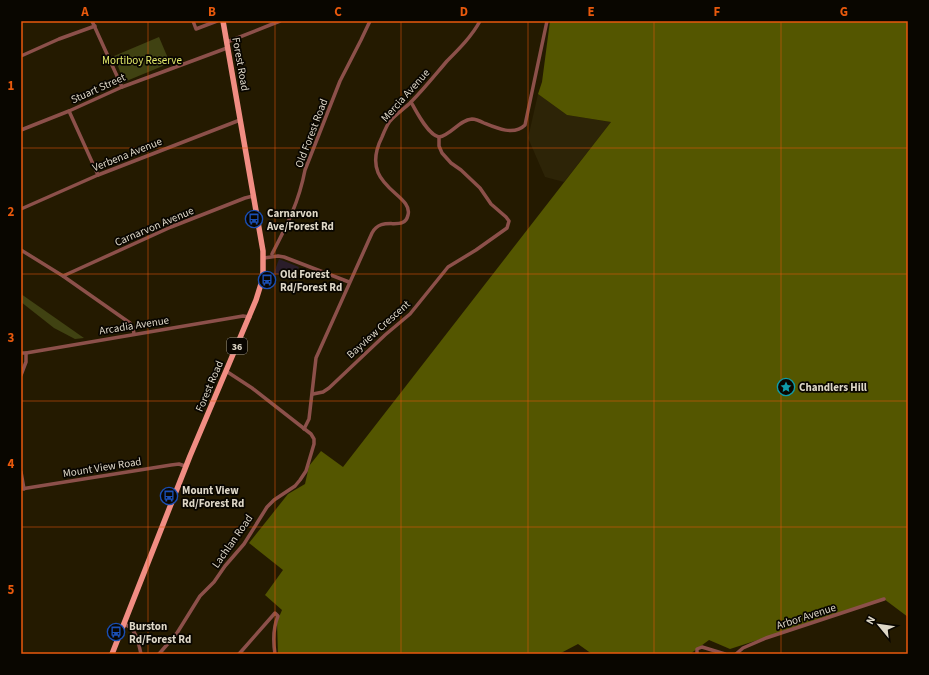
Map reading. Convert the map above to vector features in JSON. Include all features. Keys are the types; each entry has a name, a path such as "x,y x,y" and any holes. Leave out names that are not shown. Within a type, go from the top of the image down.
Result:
{"main road":[{"name":"Forest Road","path":"112,654 186,466 250,317 261,284 264,258 263,251 223,21"}],"street":[{"path":"92,21 122,87"},
{"path":"192,21 196,29 217,21"},
{"name":"Stuart Street","path":"21,130 69,111 122,87 227,45 280,21"},
{"name":"Old Forest Road","path":"272,254 291,218 306,170 340,82 370,21"},
{"name":"Mercia Avenue","path":"304,429 308,421 313,394 316,358 375,227 380,224 400,224 405,221 408,215 409,208 406,203 383,182 378,174 375,164 375,154 380,141 390,121 411,102 474,32 480,21"},
{"path":"411,102 426,126 436,137 445,135 464,122 472,119 506,130 515,131 521,129 525,125 547,21"},
{"path":"21,56 59,39 94,26"},
{"path":"69,111 98,175"},
{"name":"Verbena Avenue","path":"21,209 98,175 240,120"},
{"name":"Bayview Crescent","path":"313,394 323,392 329,388 384,335 410,314 448,267 476,250 507,228 509,221 506,217 491,204 480,188 461,170 451,163 442,153 439,146 439,137"},
{"name":"Carnarvon Avenue","path":"63,276 66,273 171,228 253,196"},
{"path":"21,250 63,276 130,323 133,327 134,334"},
{"path":"263,251 318,269 349,282"},
{"path":"264,258 278,256"},
{"name":"Arcadia Avenue","path":"21,353 243,316 250,317"},
{"path":"21,375 26,362 26,353"},
{"path":"226,371 252,388 304,429"},
{"name":"Lachlan Road","path":"159,654 176,633 200,596 214,582 225,566 244,544 267,507 274,500 295,486 306,471 314,444 314,439 312,435 304,429"},
{"name":"Mount View Road","path":"22,489 171,465 180,464 186,466"},
{"path":"21,472 22,489"},
{"name":"Arbor Avenue","path":"736,654 743,648 762,640 884,599"},
{"path":"239,654 273,614 276,613 278,616 274,624 275,654"},
{"path":"124,624 135,632 141,654"},
{"path":"697,654 697,649 702,647 725,654"}],"shaded area":[{"path":"550,21 908,21 908,617 884,599 730,649 709,640 690,654 592,654 578,644 559,654 278,654 277,622 282,610 265,595 283,570 249,543 288,494 305,484 309,466 321,451 343,467 611,122 567,115 538,94 542,82"},
{"path":"538,94 567,115 611,122 564,182 545,177 528,138"},
{"path":"279,259 299,267 293,280 274,273"}],"green space":[{"name":"Mortiboy Reserve","path":"159,37 170,63 124,82 114,56"},
{"path":"21,294 84,338 75,339 54,328 21,302"}],"place":[{"name":"Carnarvon Ave/Forest Rd","path":"254,219"},
{"name":"Old Forest Rd/Forest Rd","path":"267,280"},
{"name":"Chandlers Hill","path":"786,387"},
{"name":"Mount View Rd/Forest Rd","path":"169,496"},
{"name":"Burston Rd/Forest Rd","path":"116,632"}]}
